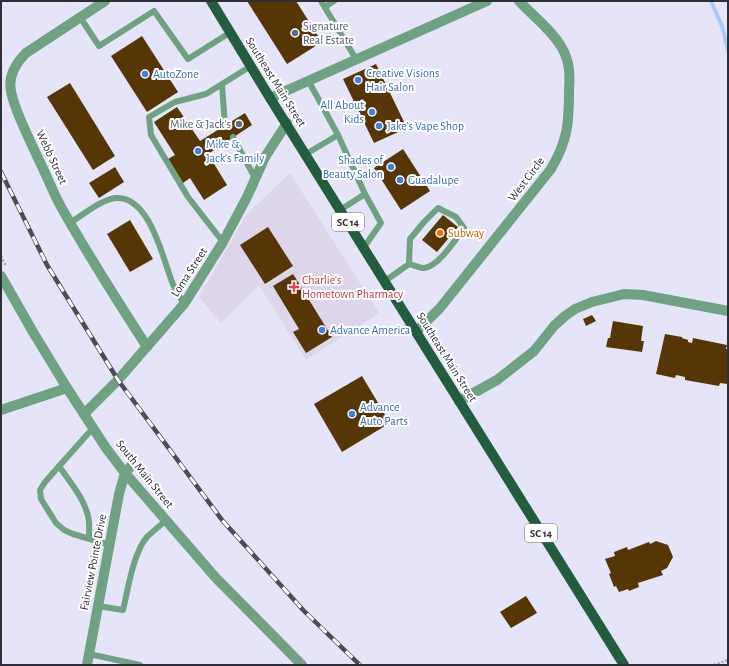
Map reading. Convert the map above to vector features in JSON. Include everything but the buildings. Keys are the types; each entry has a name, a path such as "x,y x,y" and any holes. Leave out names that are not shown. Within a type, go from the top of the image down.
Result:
{"main road":[{"name":"Southeast Main Street","path":"211,1 624,665"}],"street":[{"name":"Webb Street","path":"105,1 26,53 14,68 10,84 16,106 31,143 60,203 94,263 147,347"},
{"path":"270,98 487,1"},
{"name":"West Circle","path":"416,332 440,308 547,175 560,155 564,144 569,118 570,71 568,61 558,41 519,1"},
{"name":"Loma Street","path":"84,414 118,380 184,304 224,242 265,157 287,123"},
{"name":"South Main Street","path":"5,274 33,332 93,428 128,469 166,520 216,578 302,665"},
{"path":"459,401 497,380 534,351 554,326 565,316 592,302 624,294 637,294 728,311"},
{"path":"1,410 67,388"},
{"name":"Fairview Pointe Drive","path":"87,665 120,494 128,469"}],"lane":[{"path":"321,1 356,59"},
{"path":"325,7 334,1"},
{"path":"80,17 99,46 154,11 188,59 231,32"},
{"path":"224,242 188,197 151,135 148,117 175,102 206,94 251,66"},
{"path":"308,80 338,135 365,194 381,223 364,247"},
{"path":"222,85 225,125"},
{"path":"306,154 338,135"},
{"path":"233,137 255,178"},
{"path":"340,210 365,194"},
{"path":"70,222 103,202 116,198 129,200 141,210 150,224 161,248 173,284 184,304"},
{"path":"385,281 409,264 425,268 434,264 453,244 464,228 456,217 438,208 410,239 409,264"},
{"path":"93,428 45,482 40,490 41,499 56,524 64,530 110,545"},
{"path":"59,466 82,501 88,514 89,538"},
{"path":"98,606 123,610 137,556 142,545 148,536 166,520"},
{"path":"89,654 140,665"}],"path":[{"path":"1,256 5,274"},
{"path":"714,665 728,660"}],"shaded area":[{"path":"290,173 379,313 306,360 259,285 221,323 199,297 246,215"}],"waterway":[{"path":"711,1 722,26 728,50"}],"railway":[{"path":"1,172 47,265 118,380 222,520 304,611 360,665"}],"place":[{"name":"Signature Real Estate","path":"295,33"},
{"name":"AutoZone","path":"145,74"},
{"name":"Creative Visions Hair Salon","path":"358,80"},
{"name":"All About Kids","path":"372,112"},
{"name":"Mike & Jack's","path":"239,124"},
{"name":"Jake's Vape Shop","path":"379,126"},
{"name":"Mike & Jack's Family","path":"198,151"},
{"name":"Shades of Beauty Salon","path":"391,167"},
{"name":"Guadalupe","path":"400,180"},
{"name":"Subway","path":"440,233"},
{"name":"Charlie's Hometown Pharmacy","path":"294,287"},
{"name":"Advance America","path":"322,330"},
{"name":"Advance Auto Parts","path":"352,414"}]}
